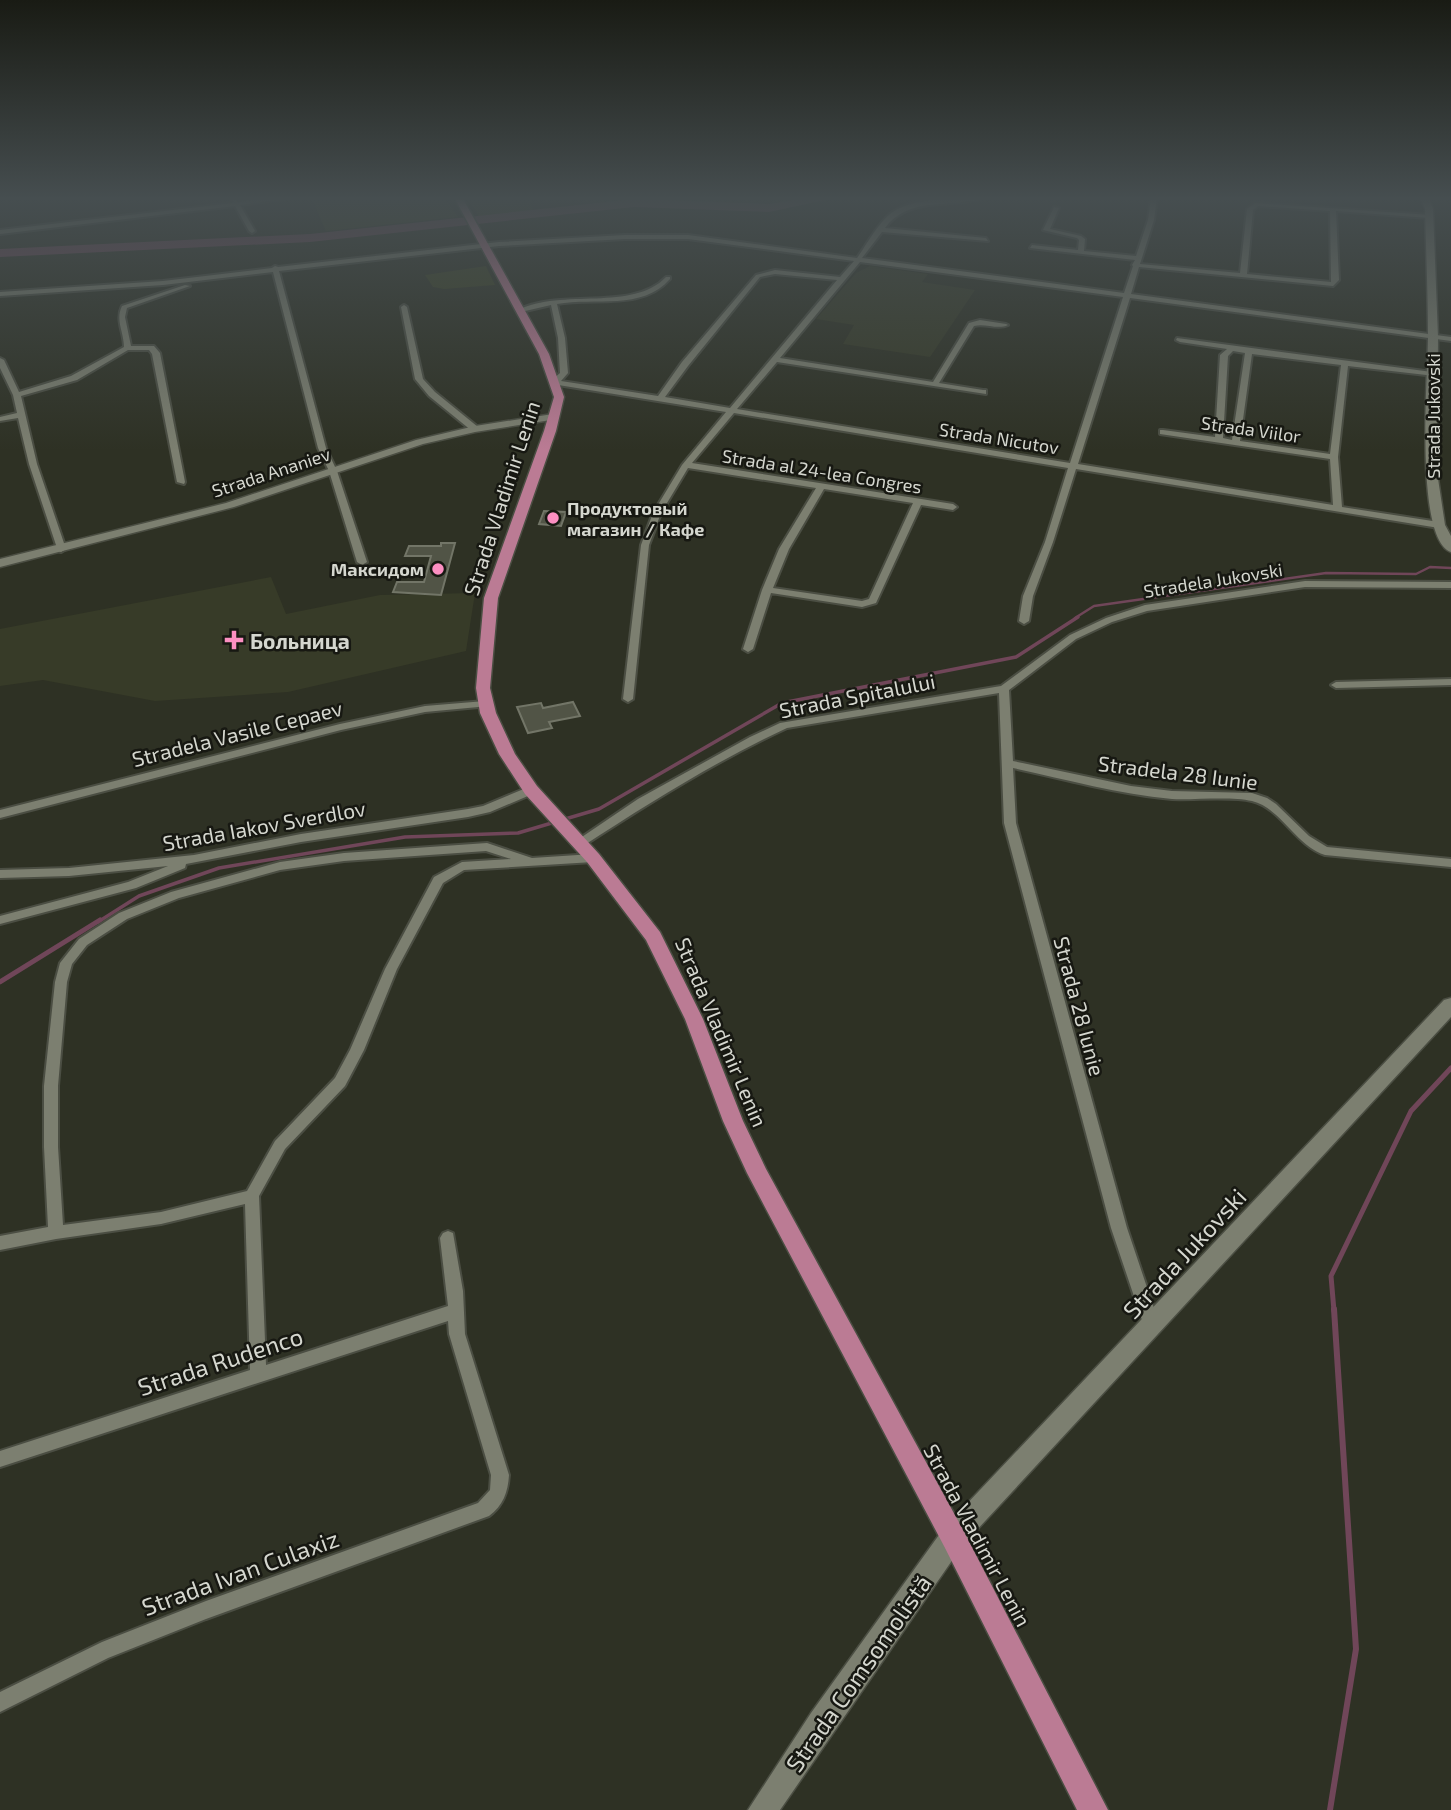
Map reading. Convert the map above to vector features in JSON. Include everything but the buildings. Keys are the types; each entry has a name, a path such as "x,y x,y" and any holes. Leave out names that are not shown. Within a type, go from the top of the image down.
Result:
{"main road":[{"name":"Strada Vladimir Lenin","path":"506,281 555,383 559,397 491,598 484,666 485,704 492,726 507,754 534,793 582,846 660,949 694,1018 733,1121 757,1172 953,1536 1093,1810"},
{"name":"Strada Jukovski","path":"1431,281 1431,472 1439,525 1451,548"},
{"name":"Strada Jukovski","path":"953,1536 1451,1005"},
{"name":"Strada Comsomolistă","path":"764,1810 821,1723 953,1536"}],"street":[{"path":"0,295 178,281"},
{"path":"127,348 129,343 121,316 124,307 199,281"},
{"path":"279,281 322,448 333,471 362,562"},
{"path":"521,310 554,303 632,297 660,287 665,281"},
{"path":"660,399 685,364 753,281"},
{"path":"628,699 645,545 657,513 686,465 840,281"},
{"path":"1018,281 1451,339"},
{"path":"1024,621 1028,596 1073,466 1130,281"},
{"path":"1305,281 1333,284 1335,281"},
{"path":"0,304 10,294"},
{"path":"554,303 554,319 562,343 560,358 564,373 555,383"},
{"path":"404,307 419,379 432,394 475,429"},
{"path":"935,384 971,324 979,322 1004,325"},
{"path":"1180,340 1432,374"},
{"path":"17,395 74,378 127,348 151,348 156,353 181,482"},
{"path":"1219,440 1225,351 1238,349"},
{"path":"1236,442 1249,350"},
{"path":"774,359 983,393"},
{"path":"0,360 17,395 33,464 61,548"},
{"path":"1338,509 1334,457 1345,362"},
{"name":"Strada Nicutov","path":"555,383 1439,525"},
{"path":"0,419 20,415"},
{"name":"Strada Ananiev","path":"0,563 212,510 419,442 475,429 554,417"},
{"name":"Strada Viilor","path":"1163,432 1334,457"},
{"name":"Strada al 24-lea Congres","path":"686,465 953,507"},
{"path":"748,649 767,590 784,549 821,487"},
{"path":"767,590 868,604 873,600 918,502"},
{"name":"Stradela Jukovski","path":"1004,689 1073,637 1109,620 1145,608 1305,583 1451,585"},
{"path":"1336,685 1451,682"},
{"name":"Strada 28 Iunie","path":"1004,689 1010,823 1119,1228 1152,1326"},
{"name":"Strada Spitalului","path":"582,846 642,802 784,725 1004,689"},
{"name":"Stradela Vasile Cepaev","path":"0,814 340,727 425,709 485,704"},
{"name":"Stradela 28 Iunie","path":"1009,764 1131,790 1172,795 1262,799 1306,842 1325,851 1451,863"},
{"name":"Strada Iakov Sverdlov","path":"0,874 69,873 194,859 314,835 468,813 534,793"},
{"path":"258,1374 252,1196 280,1145 340,1082 357,1050 391,969 438,880 462,866 529,861 582,846"},
{"path":"56,1232 51,1086 61,982 66,963 83,942 123,916 175,895 280,866 344,857 487,847 529,861"},
{"path":"454,849 456,860 462,866"},
{"path":"0,920 132,885 194,859"},
{"path":"0,1243 56,1232 161,1218 252,1196"},
{"path":"448,1238 456,1311"},
{"name":"Strada Rudenco","path":"0,1459 456,1311"},
{"name":"Strada Ivan Culaxiz","path":"0,1702 128,1640 484,1510 498,1495 499,1475 457,1334 456,1311"}],"shaded area":[{"path":"429,281 493,281 495,285 444,289 433,287"},
{"path":"849,281 922,281 975,290 930,357 843,344 854,325 816,319"},
{"name":"Больница","path":"271,577 286,614 380,595 475,593 466,651 288,692 155,701 43,680 0,686 0,629"}],"waterway":[{"path":"1075,618 1094,606 1326,573 1416,574 1430,567 1451,568"},
{"path":"98,922 139,896 219,868 405,837 518,833 599,809 782,703 1016,657 1078,617"},
{"path":"0,982 100,920"},
{"path":"1334,1311 1331,1276 1411,1111 1451,1068"},
{"path":"1330,1810 1356,1649 1334,1309"}],"place":[{"name":"Продуктовый магазин / Кафе","path":"553,518"},
{"name":"Максидом","path":"438,569"},
{"name":"Больница","path":"234,640"}]}
